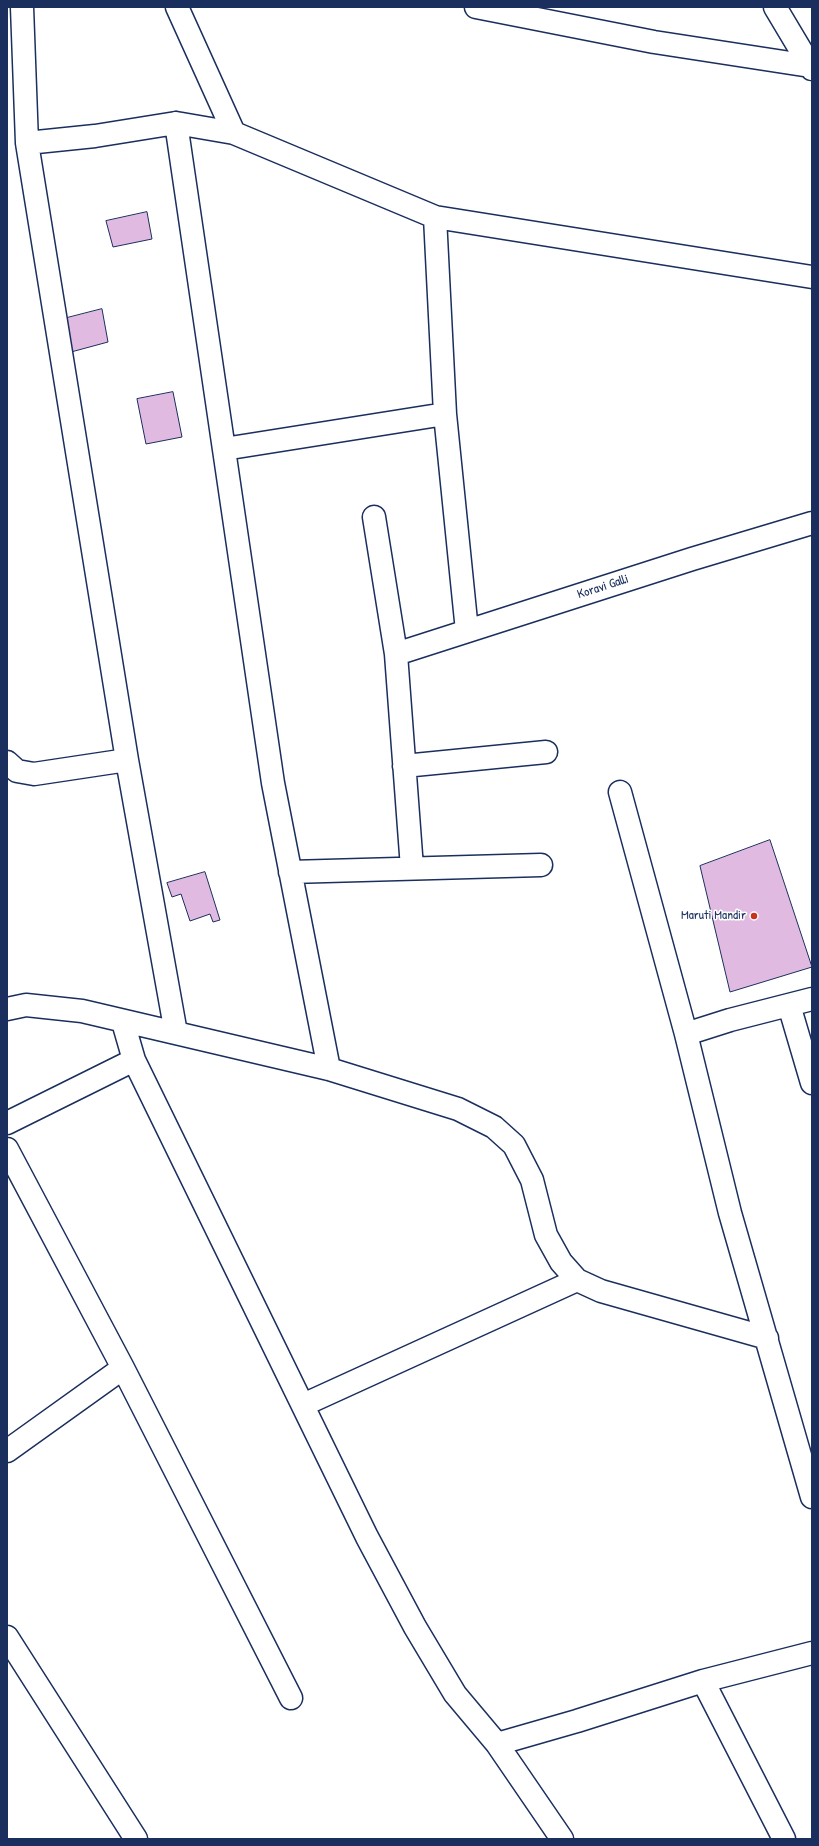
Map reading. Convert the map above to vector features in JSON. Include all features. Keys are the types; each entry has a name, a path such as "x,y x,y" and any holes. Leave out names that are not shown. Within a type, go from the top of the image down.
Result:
{"street":[{"path":"22,7 27,143 127,760 176,1033"},
{"path":"177,7 234,133"},
{"path":"476,7 654,42 811,68"},
{"path":"775,7 811,68"},
{"path":"27,143 95,136 176,123 234,133 435,217 812,277"},
{"path":"176,123 273,783 329,1069"},
{"path":"435,217 445,414 467,632"},
{"path":"224,449 445,414"},
{"path":"374,517 396,654 412,868"},
{"name":"Koravi Galli","path":"396,654 692,559 812,523"},
{"path":"404,766 546,752"},
{"path":"7,762 17,771 34,774 127,760"},
{"path":"620,792 686,1034 730,1213 812,1497"},
{"path":"290,872 541,865"},
{"path":"686,1034 730,1020 812,999"},
{"path":"7,1009 26,1005 82,1011 123,1022 329,1069 458,1109 494,1127 514,1145 532,1180 546,1235 561,1262 577,1280 601,1291 767,1338"},
{"path":"789,1005 812,1083"},
{"path":"123,1022 134,1060 368,1537 415,1626 455,1694 497,1744 562,1839"},
{"path":"7,1123 134,1060"},
{"path":"7,1149 123,1368 291,1698"},
{"path":"303,1405 577,1280"},
{"path":"7,1451 123,1368"},
{"path":"7,1637 136,1839"},
{"path":"497,1744 577,1721 703,1681 812,1653"},
{"path":"703,1681 784,1839"}],"building":[{"path":"147,212 152,239 113,247 106,221"},
{"path":"102,309 108,342 71,352 63,319"},
{"path":"173,392 182,437 146,444 137,399"},
{"name":"Maruti Mandir","path":"770,840 812,967 730,992 700,866"},
{"path":"205,872 220,920 213,922 210,914 190,921 181,894 172,897 167,883"}],"place":[{"name":"Maruti Mandir","path":"754,916"}]}
